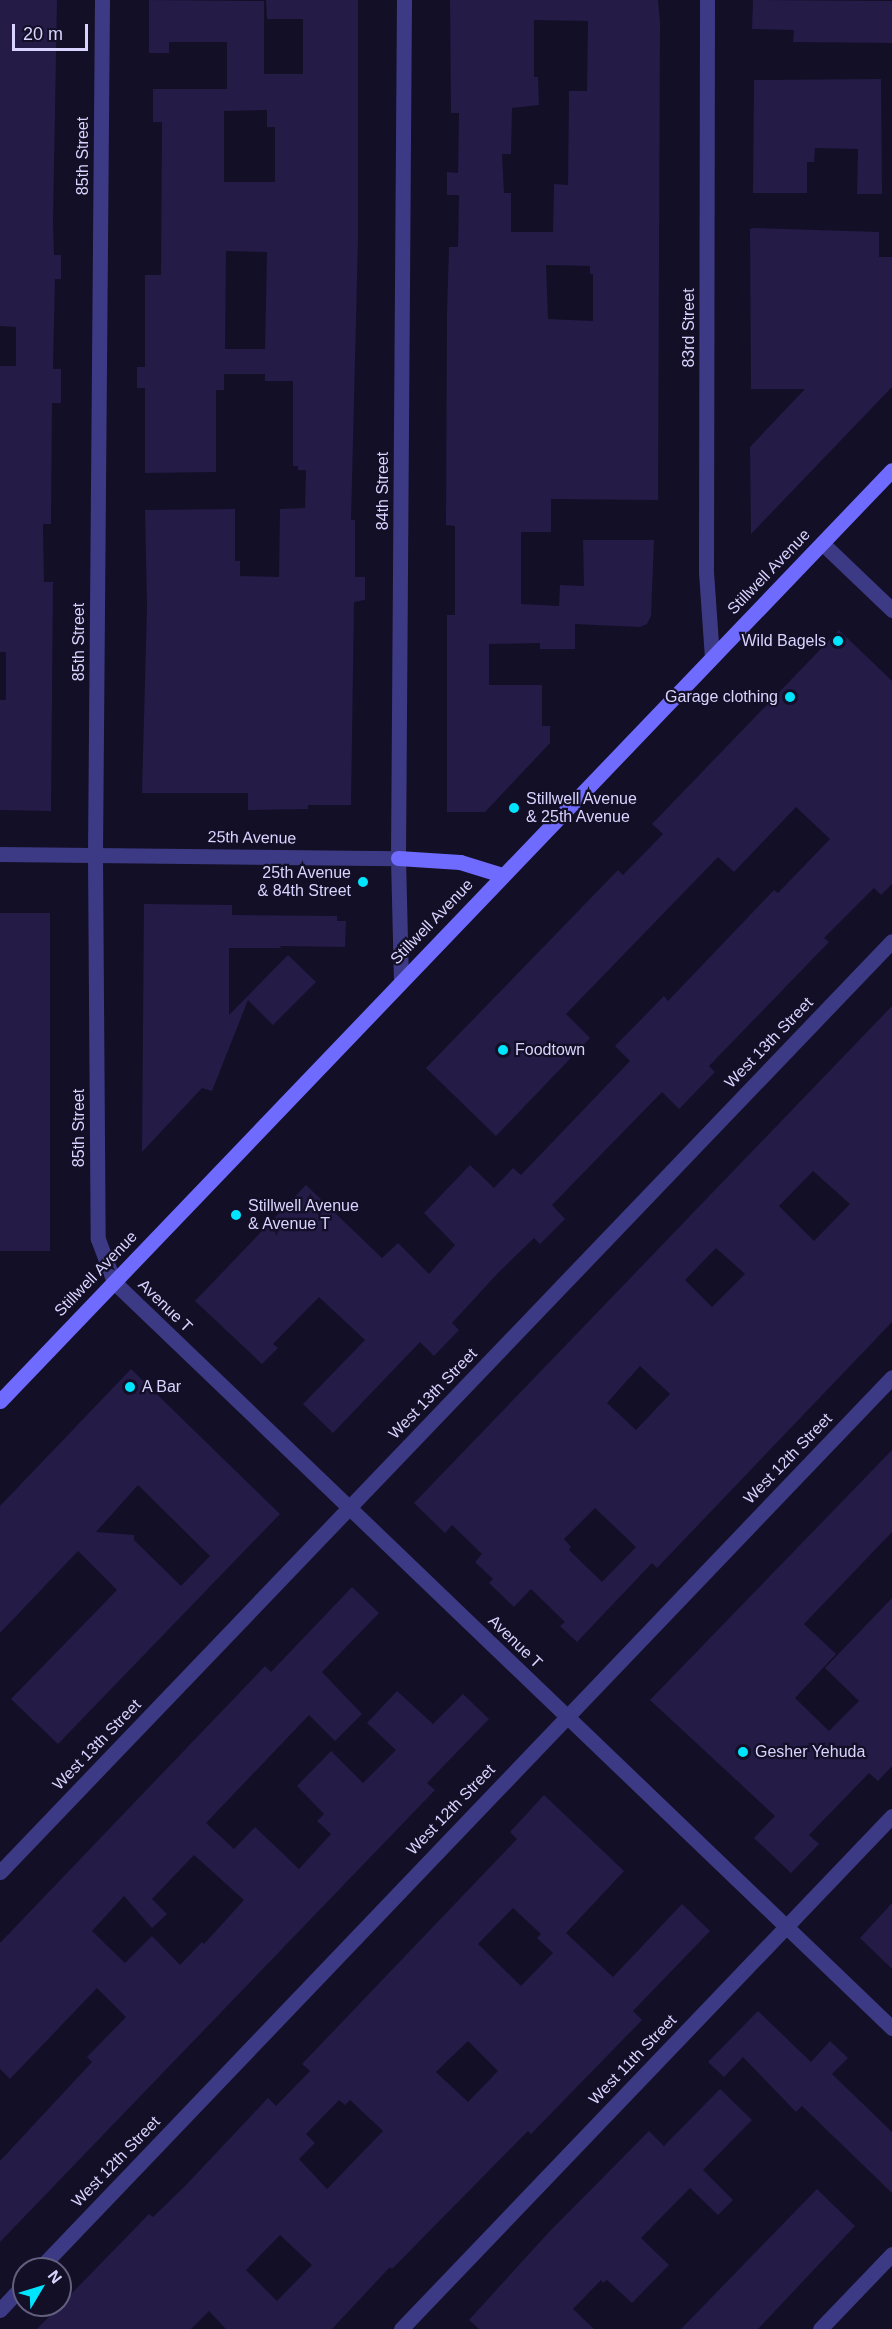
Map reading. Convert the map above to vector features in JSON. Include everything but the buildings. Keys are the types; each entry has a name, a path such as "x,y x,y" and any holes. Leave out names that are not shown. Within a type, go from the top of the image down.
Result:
{"main road":[{"name":"Stillwell Avenue","path":"0,1401 892,470"},
{"name":"25th Avenue","path":"398,858 460,862 502,875"}],"street":[{"name":"85th Street","path":"102,0 95,855 98,1239 114,1282"},
{"name":"84th Street","path":"401,981 398,858 404,0"},
{"name":"83rd Street","path":"707,0 706,572 712,657"},
{"path":"822,543 892,610"},
{"name":"25th Avenue","path":"0,854 398,858"},
{"name":"West 13th Street","path":"0,1872 892,941"},
{"name":"Avenue T","path":"114,1282 892,2028"},
{"name":"West 12th Street","path":"50,2257 892,1377"},
{"name":"West 11th Street","path":"401,2329 892,1816"},
{"path":"820,2329 892,2254"},
{"path":"0,2310 12,2297"}],"place":[{"name":"Wild Bagels","path":"838,641"},
{"name":"Garage clothing","path":"790,697"},
{"name":"Stillwell Avenue & 25th Avenue","path":"514,808"},
{"name":"25th Avenue & 84th Street","path":"363,882"},
{"name":"Foodtown","path":"503,1050"},
{"name":"Stillwell Avenue & Avenue T","path":"236,1215"},
{"name":"A Bar","path":"130,1387"},
{"name":"Gesher Yehuda","path":"743,1752"}]}
